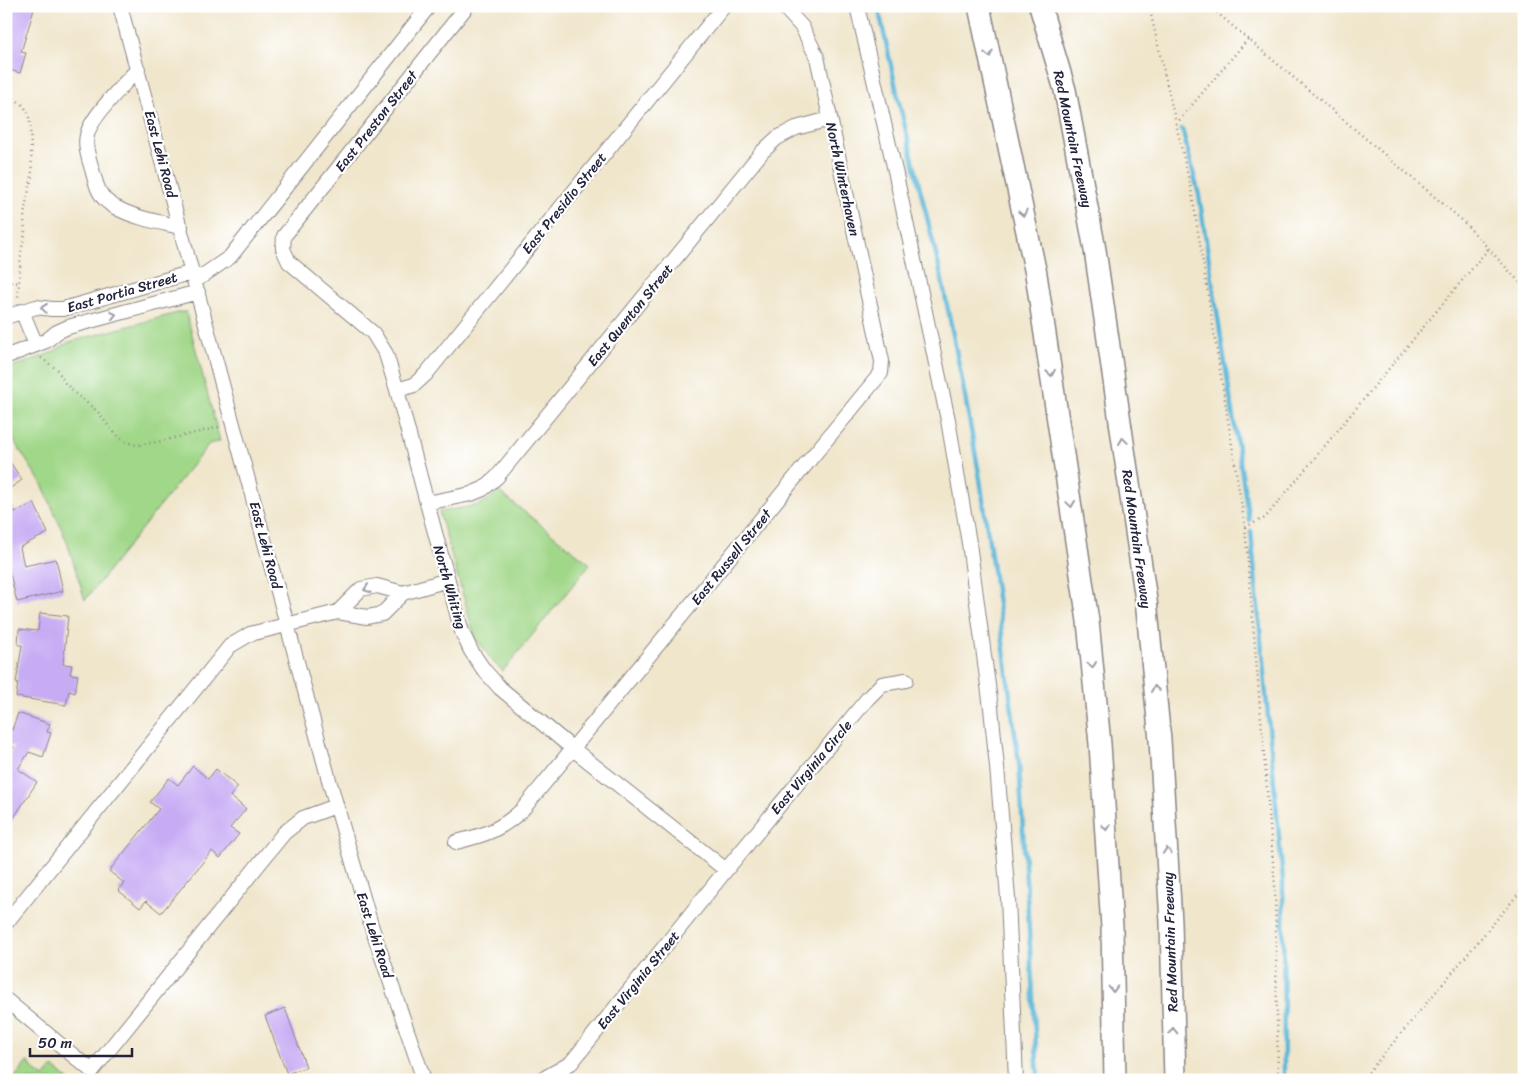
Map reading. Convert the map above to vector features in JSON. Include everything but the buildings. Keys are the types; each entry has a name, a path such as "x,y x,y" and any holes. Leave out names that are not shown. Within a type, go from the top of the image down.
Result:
{"highway":[{"path":"979,6 1036,274 1088,621 1100,744 1112,928 1115,1080"},
{"name":"Red Mountain Freeway","path":"1040,6 1065,90 1095,250 1146,600 1160,740 1170,903 1174,1080"},
{"path":"1051,6 1065,90"}],"street":[{"name":"East Lehi Road","path":"120,6 336,806 371,925 424,1080"},
{"path":"195,281 230,258 429,6"},
{"name":"East Preston Street","path":"284,236 467,6"},
{"name":"East Presidio Street","path":"398,390 414,385 426,374 724,6"},
{"name":"North Winterhaven","path":"783,6 802,27 817,57 882,361"},
{"path":"857,6 896,175 948,420 969,543 997,767 1008,898 1016,1080"},
{"path":"138,69 115,93 90,126 86,146 97,190 104,200 127,213 181,228"},
{"name":"East Quenton Street","path":"427,504 471,494 483,489 497,477 762,152 777,138 796,128 830,119"},
{"name":"North Whiting","path":"284,236 283,249 289,262 373,333 386,354 398,390 462,632 471,651 484,670 500,688 573,749 726,870"},
{"name":"East Portia Street","path":"6,317 36,307 52,310 63,309 195,281"},
{"name":"East Portia Street","path":"6,355 46,341 57,332 68,327 195,281"},
{"path":"22,311 36,345"},
{"name":"East Russell Street","path":"456,842 485,835 510,821 523,809 871,386 881,373 882,361"},
{"path":"6,923 230,646 250,634 338,612 367,618 382,614 403,593 448,580"},
{"path":"338,612 361,589 377,586 403,593"},
{"name":"East Virginia Circle","path":"726,870 868,698 882,684 906,680"},
{"path":"6,1000 92,1071 284,833 303,818 336,806"},
{"name":"East Virginia Street","path":"541,1080 571,1063 726,870"}],"path":[{"path":"1149,6 1192,194 1245,527 1275,886 1278,1080"},
{"path":"1209,6 1462,220 1524,287"},
{"path":"1176,124 1248,39"},
{"path":"6,92 24,106 30,122 32,176 25,208 25,234 17,293 22,311"},
{"path":"1245,527 1265,518 1489,248"},
{"path":"6,282 19,283"},
{"path":"36,345 38,355 58,370 64,382 98,412 122,440 129,444 137,445 157,442 234,424"},
{"path":"1362,1080 1524,887"}],"green space":[{"path":"186,312 220,441 209,444 85,600 67,542 43,486 10,435 6,437 6,368 51,353 69,342"},
{"path":"498,491 590,564 503,671 494,663 475,637 439,512 479,505"},
{"path":"27,1062 44,1077 53,1067 69,1080 13,1080"}],"waterway":[{"path":"878,6 941,275 980,479 1019,764 1038,1080"},
{"path":"1182,129 1199,195 1249,520"},
{"path":"1251,531 1283,880 1284,1080"}]}
